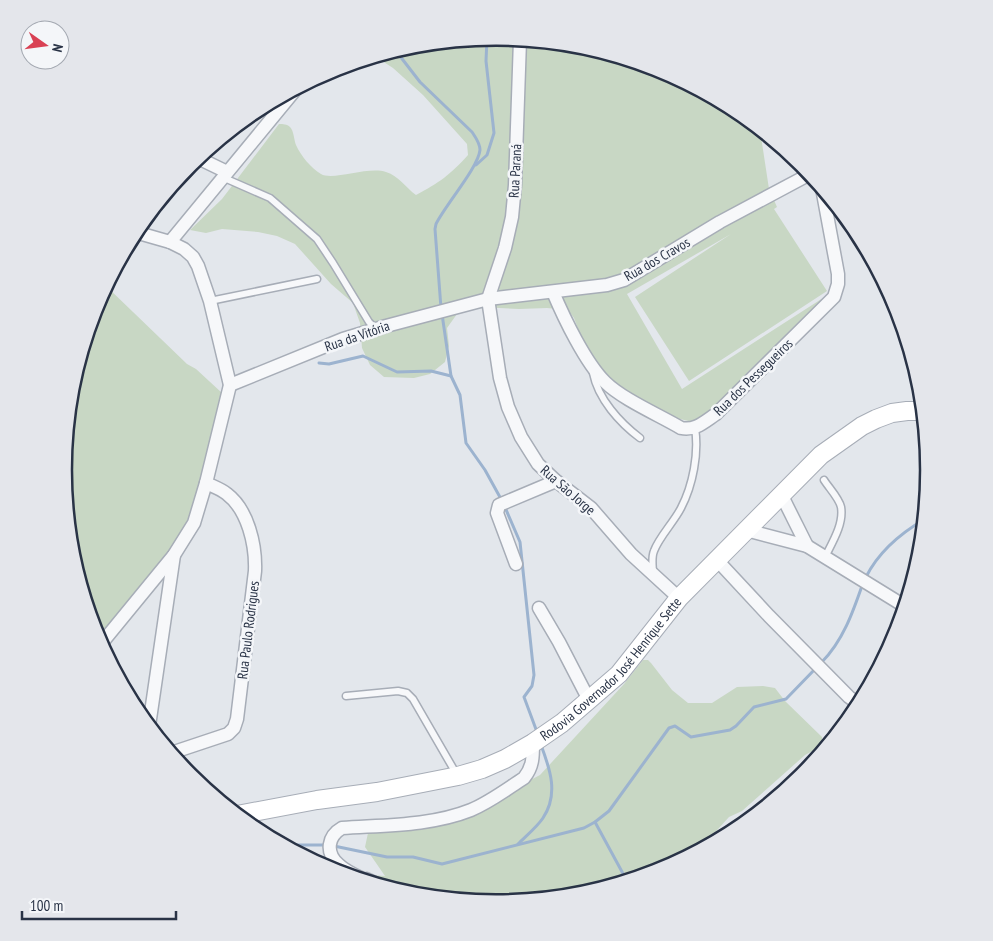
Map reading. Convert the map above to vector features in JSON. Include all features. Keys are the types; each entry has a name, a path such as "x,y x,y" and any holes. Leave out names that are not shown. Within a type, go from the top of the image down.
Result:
{"main road":[{"name":"Rodovia Governador José Henrique Sette","path":"247,813 317,800 377,792 458,776 498,762 533,743 589,700 618,674 679,598 780,494 821,455 862,426 892,413 916,411"}],"street":[{"name":"Rua Paraná","path":"488,299 505,248 512,217 515,185 520,47"},
{"path":"170,242 285,103"},
{"path":"206,163 225,174"},
{"name":"Rua dos Cravos","path":"488,299 607,285 624,280 720,222 803,178"},
{"name":"Rua dos Pessegueiros","path":"695,428 716,414 834,297 837,291 838,274 825,202"},
{"path":"107,637 174,555 194,523 230,385 210,301 203,277 195,261 184,250 170,242 144,235"},
{"path":"553,292 562,315 592,367 605,383 680,428 695,428"},
{"name":"Rua da Vitória","path":"230,385 344,339 488,299"},
{"name":"Rua São Jorge","path":"488,299 500,378 508,407 521,437 538,464 556,481 591,508 631,554 679,598"},
{"path":"516,564 497,509 499,505 556,481"},
{"name":"Rua Paulo Rodrigues","path":"178,751 228,734 234,728 237,719 254,570 254,553 241,510 227,494 206,482"},
{"path":"780,494 807,546"},
{"path":"746,530 807,546 899,603"},
{"path":"151,715 174,555"},
{"path":"716,559 769,616 853,700"},
{"path":"539,608 589,700"},
{"path":"331,861 330,839 334,833 342,828 424,822 447,818 472,809 524,778 532,762 533,743"}],"lane":[{"path":"225,174 270,198 317,239 369,322 376,329"},
{"path":"210,301 317,279"},
{"path":"592,367 596,382 610,409 625,426 640,438"},
{"path":"653,575 654,550 682,507 694,469 697,442 695,428"},
{"path":"824,480 841,506 837,530 825,557"},
{"path":"346,696 398,691 407,693 413,699 438,745 458,776"}],"green space":[{"path":"469,47 524,47 579,54 606,61 633,69 684,90 709,103 761,140 769,189 777,207 774,209 827,291 689,381 635,297 731,234 627,294 682,389 823,298 704,418 693,422 671,417 616,386 600,372 583,342 574,318 568,310 477,307 457,314 447,328 449,346 445,362 430,374 414,378 384,377 370,365 362,348 360,323 353,303 331,284 295,244 277,236 258,232 222,229 206,233 190,230 222,199 279,124 290,127 301,153 310,165 326,176 370,171 386,172 398,179 416,195 444,178 468,155 467,144 423,95 384,62 414,54"},
{"path":"112,292 187,364 196,369 222,393 197,497 180,537 105,633 95,607 80,553 73,498 72,470 73,443 80,388 95,334"},
{"path":"643,660 648,660 672,690 688,703 712,703 737,687 763,686 775,688 785,701 822,737 822,742 742,811 729,817 709,838 659,862 606,880 552,891 496,895 469,894 414,887 370,875 385,876 365,847 368,833 373,829 476,812 507,797 521,785 540,775 624,684"}],"waterway":[{"path":"476,165 487,155 494,133 486,61 487,46"},
{"path":"401,57 420,82 472,132 480,147 474,166 436,224 441,308"},
{"path":"442,314 451,376 460,395 466,443 485,470 501,499"},
{"path":"319,363 329,364 363,356 397,372 431,371 451,376"},
{"path":"504,505 520,542 534,675 532,686 524,697 537,732"},
{"path":"866,577 891,544 917,524"},
{"path":"821,663 841,636 863,583"},
{"path":"334,846 387,857 413,857 442,864 584,828 609,811 669,728 675,726 691,737 730,730 754,707 786,699 817,667"},
{"path":"518,844 541,821 551,800 550,772 541,745"},
{"path":"595,822 624,875"},
{"path":"297,845 328,845"}]}
